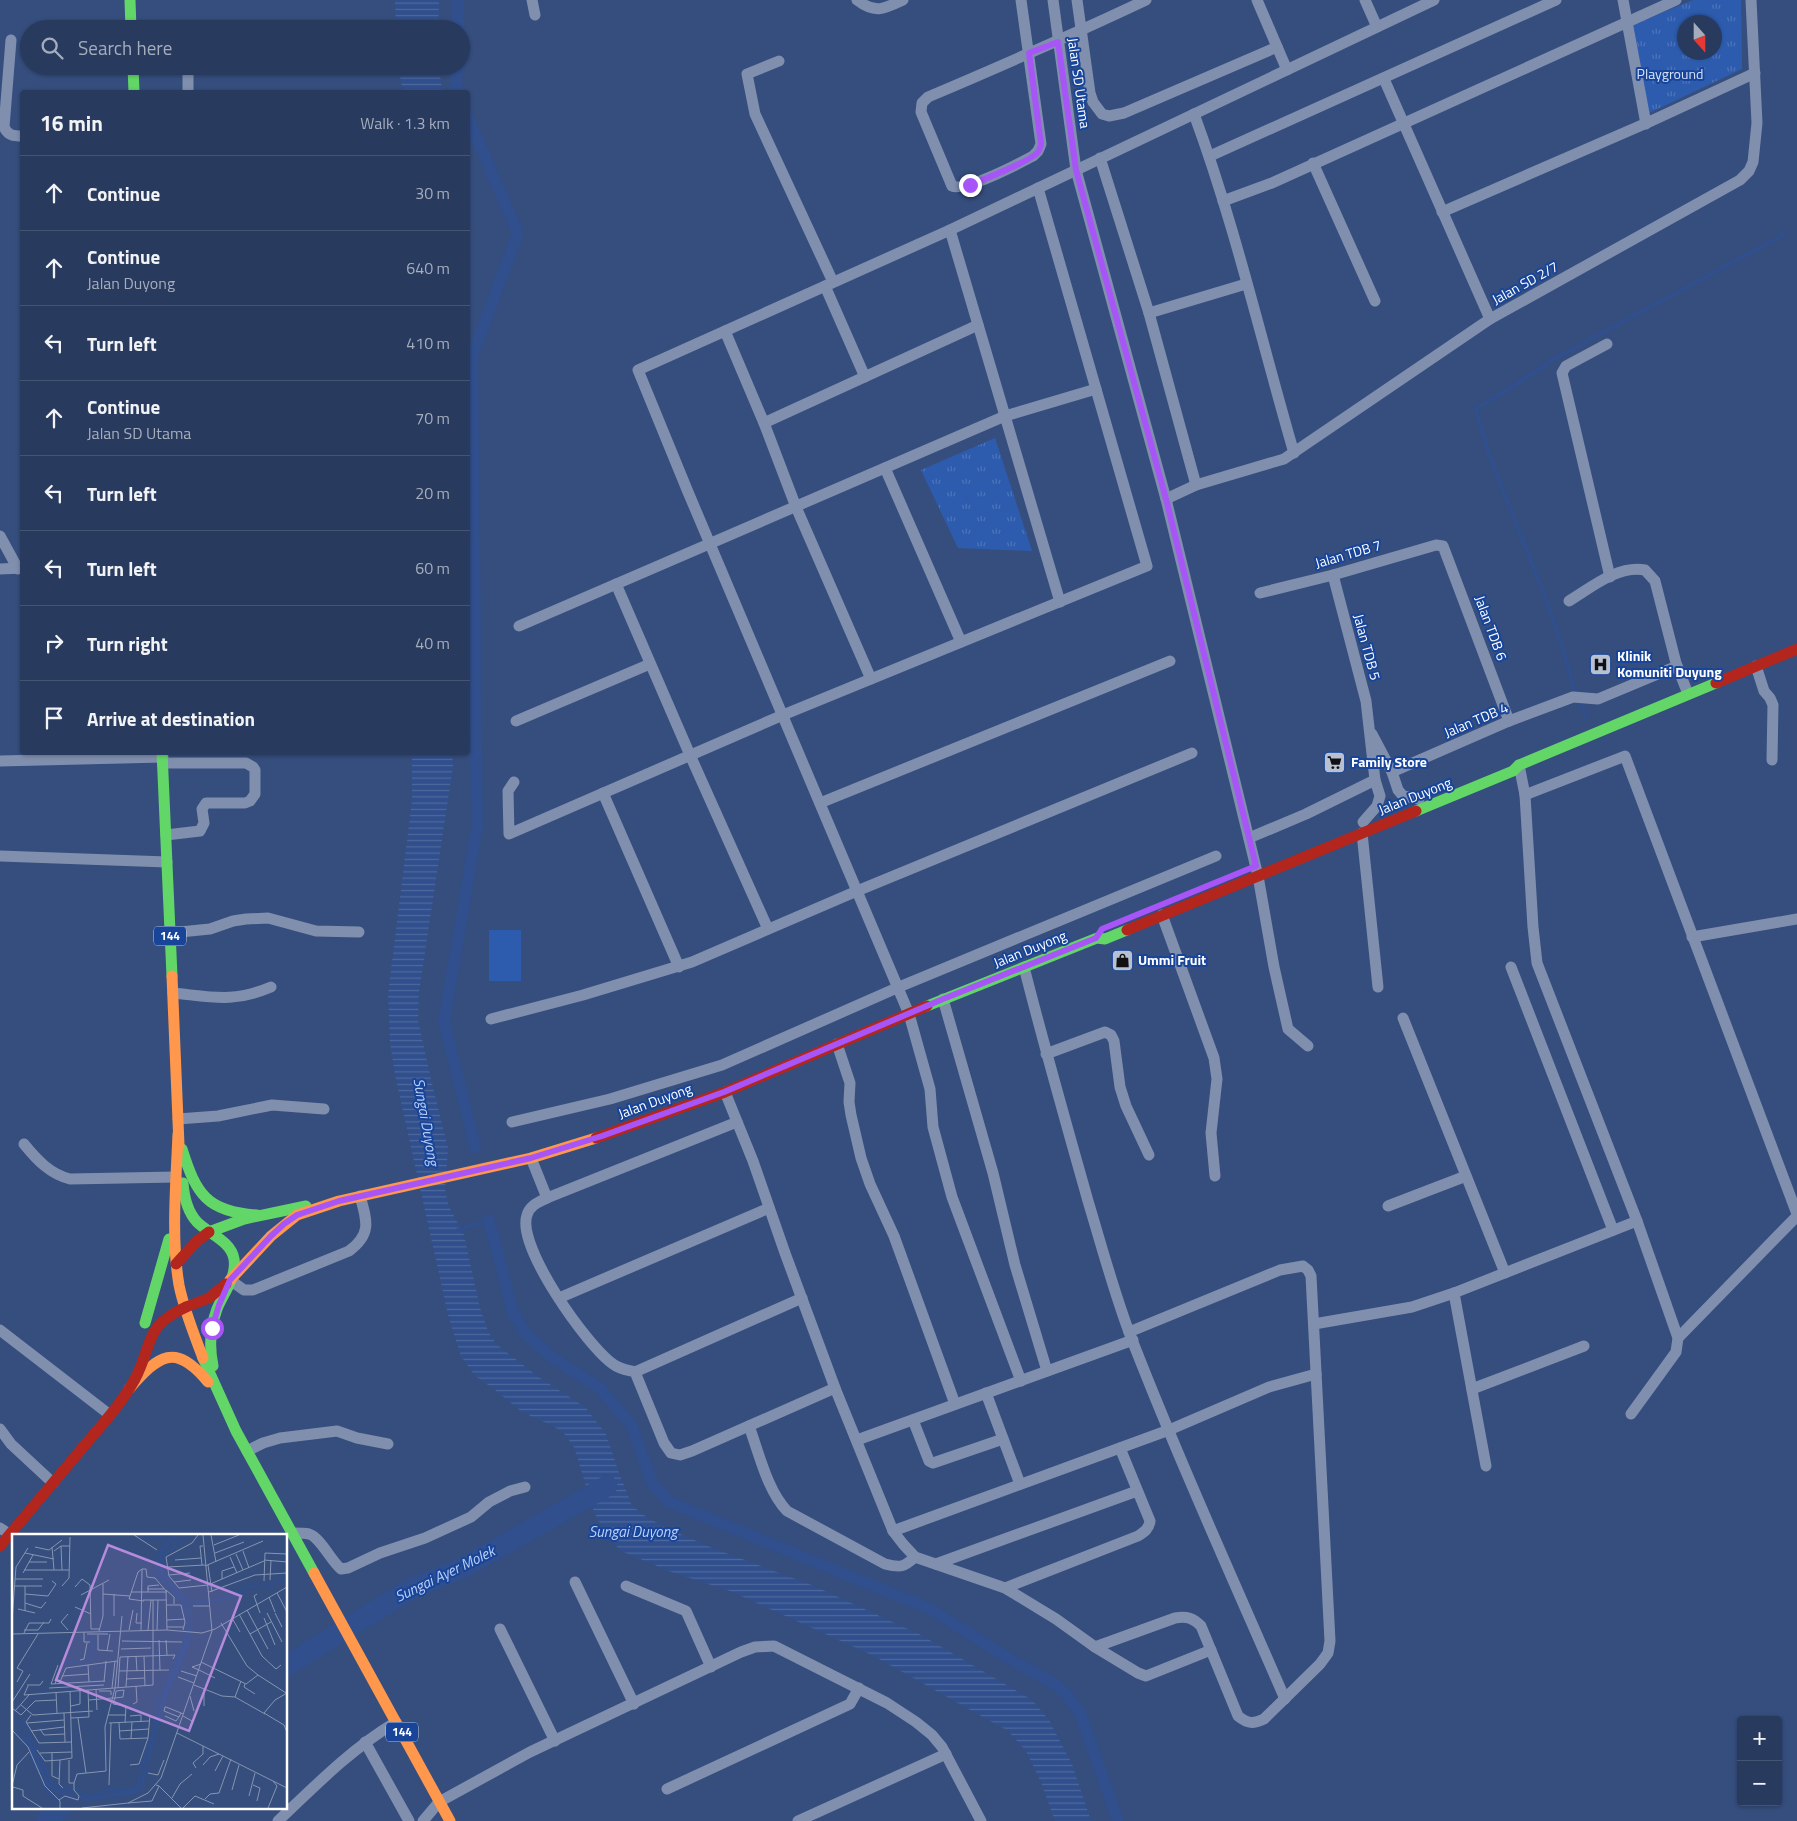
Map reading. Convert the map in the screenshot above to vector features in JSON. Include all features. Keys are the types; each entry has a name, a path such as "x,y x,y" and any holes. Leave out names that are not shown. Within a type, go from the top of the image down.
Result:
{"main road":[{"path":"130,0 131,20"},
{"path":"133,75 134,90"},
{"name":"Jalan Duyong","path":"1096,938 1102,929 1513,771 1519,765 1797,649"},
{"name":"144","path":"163,758 178,1119 176,1264 180,1288 205,1364 231,1420 450,1821"},
{"name":"Jalan Duyong","path":"1362,828 1419,799 1511,762 1519,765"},
{"name":"Jalan Duyong","path":"230,1280 284,1224 297,1215 339,1201 531,1158 602,1136 724,1092 943,999 1096,938 1105,939 1257,871"},
{"path":"178,1134 187,1167 195,1185 203,1195 214,1205 227,1212 257,1215"},
{"name":"144","path":"178,1134 184,1195 188,1208 194,1218 224,1242 234,1257 230,1280 219,1305 212,1328 210,1348 216,1380 231,1420"},
{"path":"145,1323 160,1291 176,1264 197,1241 210,1232 229,1223 257,1215 339,1201"},
{"path":"113,1411 145,1323 169,1243 176,1205"},
{"path":"129,1389 149,1341 160,1321 168,1315 209,1298 230,1280"},
{"path":"0,1546 5,1531 53,1483 129,1389 155,1362 165,1357 176,1356 185,1360 195,1367 218,1394"}],"street":[{"path":"532,0 535,16"},
{"path":"857,0 867,8 878,9 903,0"},
{"path":"1021,0 1029,53 1041,144 1033,156 1014,166 970,185 957,188 952,186 921,112 922,103 928,97 1029,53 1058,42 1146,0"},
{"name":"Jalan SD Utama","path":"1053,0 1076,170 1166,499 1257,871 1274,967 1288,1029 1308,1046"},
{"path":"1077,0 1090,93 1097,109 1102,114 1109,116 1124,113 1277,47"},
{"path":"1257,0 1287,70"},
{"path":"1365,0 1377,27"},
{"path":"1021,1381 952,1197 939,1143 933,1127 930,1089 909,1014 638,370 950,230 1434,0"},
{"path":"1210,156 1556,0"},
{"path":"1623,0 1646,124"},
{"path":"1223,201 1272,183 1676,0"},
{"name":"Jalan SD 2/7","path":"1166,499 1196,485 1273,464 1294,453 1490,319 1740,180 1749,171 1753,162 1757,123 1751,0"},
{"path":"10,40 4,127 7,133 12,136 20,136"},
{"path":"779,61 747,74 751,100 755,114 829,284 866,377"},
{"path":"1442,212 1646,124 1755,72"},
{"path":"188,75 188,90"},
{"path":"1384,79 1490,319"},
{"path":"1194,114 1210,156 1294,453"},
{"path":"1100,158 1148,314 1196,485"},
{"path":"1314,163 1375,301"},
{"path":"514,782 508,791 509,834 783,715 1147,566 1038,188"},
{"path":"950,230 1060,602"},
{"path":"1148,314 1246,284"},
{"path":"764,423 978,325"},
{"path":"725,331 764,423 796,507 871,679"},
{"path":"1607,344 1566,366 1562,373 1610,577"},
{"path":"519,626 1005,416 1096,389"},
{"path":"885,468 961,642"},
{"path":"0,536 20,568 0,569"},
{"name":"Jalan TDB 7","path":"1260,593 1333,575 1436,544 1443,546"},
{"name":"Jalan TDB 6","path":"1443,546 1509,722"},
{"path":"1569,600 1610,577 1628,570 1645,570 1655,581 1677,666 1688,694"},
{"name":"Jalan TDB 5","path":"1333,575 1366,701 1375,780 1380,796 1377,806 1362,828"},
{"path":"616,584 768,929"},
{"path":"820,803 1170,661"},
{"path":"516,721 650,664"},
{"name":"Jalan TDB 4","path":"1392,772 1509,722 1578,697 1598,699 1677,666"},
{"path":"1756,666 1764,691 1773,705 1772,760"},
{"path":"1369,728 1392,772 1398,790 1403,796 1419,799"},
{"path":"491,1019 679,967 857,891 1192,753"},
{"path":"1525,795 1625,756 1795,1217 1678,1338"},
{"path":"0,761 163,758 246,763 253,766 255,770 255,794 250,801 245,803 206,803 202,809 204,823 200,830 166,835"},
{"path":"1519,765 1525,795 1537,963 1636,1221 1678,1338 1676,1352 1631,1414"},
{"path":"1249,838 1306,814 1375,780"},
{"path":"603,793 679,967"},
{"path":"1362,828 1378,987"},
{"path":"0,856 167,862"},
{"path":"512,1122 610,1099 722,1065 898,987 1216,856"},
{"path":"1162,915 1214,1058 1216,1080 1211,1133 1215,1176"},
{"path":"170,933 210,929 233,921 246,919 268,918 316,932 359,932"},
{"path":"1692,937 1797,919"},
{"path":"1024,967 1046,1054 1106,1261 1131,1336 1169,1430 1285,1699"},
{"path":"1512,968 1613,1230"},
{"path":"173,993 227,998 254,994 271,987"},
{"path":"943,999 993,1174 1014,1265 1047,1371"},
{"path":"1403,1018 1505,1273"},
{"path":"1046,1054 1106,1032 1111,1035 1114,1041 1120,1087 1126,1106 1150,1155"},
{"path":"837,1044 850,1084 849,1102 861,1158 870,1184 894,1236 956,1404"},
{"path":"724,1092 753,1161 836,1388 893,1531 902,1544 915,1557 1005,1588 1056,1619 1095,1647 1146,1676 1211,1650"},
{"path":"178,1119 218,1116 272,1105 324,1109"},
{"path":"737,1122 533,1205 527,1214 526,1229 541,1267 585,1337 613,1364 623,1370 634,1372 802,1298"},
{"path":"24,1144 48,1169 59,1176 70,1179 176,1177"},
{"path":"531,1158 547,1198"},
{"path":"1388,1206 1466,1176"},
{"path":"230,1280 244,1290 252,1290 349,1251 359,1244 365,1236 366,1227 360,1196"},
{"path":"559,1298 769,1208"},
{"path":"1314,1324 1412,1307 1454,1293 1636,1221"},
{"path":"857,1440 1047,1371 1280,1270 1303,1266 1308,1270 1311,1276 1314,1324 1330,1641 1328,1653 1320,1664 1264,1720 1255,1724 1246,1722 1238,1716 1201,1626 1186,1616 1175,1618 1095,1647"},
{"path":"1454,1293 1486,1466"},
{"path":"0,1330 113,1411"},
{"path":"1472,1389 1584,1346"},
{"path":"634,1372 664,1444 671,1453 680,1455 836,1388"},
{"path":"893,1531 1169,1430 1269,1387 1316,1374"},
{"path":"986,1393 1020,1484"},
{"path":"913,1420 929,1461 933,1463 1003,1439"},
{"path":"749,1426 773,1492 787,1511 886,1564 895,1567 905,1566 915,1557"},
{"path":"0,1429 17,1451 53,1483"},
{"path":"247,1451 263,1442 280,1438 337,1431 357,1438 388,1444"},
{"path":"1005,1588 1145,1532 1149,1527 1150,1521 1120,1448"},
{"path":"292,1533 310,1534 318,1540 334,1564 341,1569 348,1568 380,1553 426,1538 471,1517 489,1502 510,1491 525,1486"},
{"path":"936,1564 1137,1491"},
{"path":"575,1582 634,1704"},
{"path":"626,1586 686,1611 711,1667"},
{"path":"500,1629 555,1741"},
{"path":"423,1821 439,1802 530,1752 755,1647 774,1646 888,1703 932,1735 946,1754 981,1821"},
{"path":"667,1789 850,1704 859,1688"},
{"path":"278,1821 343,1760 365,1742 396,1722"},
{"path":"365,1742 409,1821"},
{"path":"798,1821 946,1754"}],"green space":[{"name":"Playground","path":"1693,0 1741,0 1742,69 1649,113 1633,25"},
{"path":"995,438 1032,551 958,548 921,470"},
{"path":"489,930 521,930 521,981 489,981"}],"water":[{"path":"395,0 439,0 438,20 396,20"},
{"path":"400,75 440,75 442,90 403,90"},
{"name":"Sungai Duyong","path":"412,755 452,755 453,766 419,992 418,1020 448,1148 445,1190 449,1207 464,1235 480,1308 488,1331 496,1344 540,1378 585,1407 606,1434 632,1506 648,1518 710,1547 814,1586 921,1635 1032,1700 1049,1720 1072,1764 1091,1821 1055,1821 1041,1782 1026,1751 1008,1731 872,1655 730,1591 674,1573 621,1551 607,1536 594,1512 574,1447 563,1432 522,1412 475,1376 461,1356 449,1319 395,1075 390,1042 388,994 412,801"}],"waterway":[{"path":"458,0 458,20"},
{"path":"456,90 457,75"},
{"path":"470,123 518,233 472,356 477,827 444,1021 475,1147"},
{"path":"1587,717 1573,686 1563,649 1544,594 1488,452 1476,408 1498,396 1554,359 1785,234"},
{"path":"458,1230 489,1220"},
{"path":"489,1220 513,1312 525,1333 553,1358 600,1388 632,1426 652,1483 669,1502 930,1609 1005,1656 1055,1684 1069,1697 1080,1713 1118,1821"},
{"name":"Sungai Ayer Molek","path":"288,1665 412,1588 463,1568 607,1486"},
{"name":"Sungai Ayer Molek","path":"47,1821 60,1808"}],"traffic: fast":[{"path":"130,0 131,20"},
{"path":"133,75 134,90"},
{"path":"1416,811 1513,771 1519,765 1716,683"},
{"path":"162,755 172,976"},
{"path":"927,1006 1097,938 1105,939 1127,930"},
{"path":"182,1149 193,1178 206,1198 226,1210 257,1215"},
{"path":"183,1183 187,1204 194,1218 229,1247 234,1259 232,1279 217,1309 213,1323 211,1345 213,1366"},
{"path":"209,1232 244,1219 306,1206"},
{"path":"145,1323 169,1239"},
{"path":"203,1358 236,1431 314,1573"}],"traffic: slow":[{"path":"172,976 179,1145"},
{"path":"178,1134 175,1248 179,1285 203,1358"},
{"path":"230,1280 271,1236 297,1215 339,1201 531,1158 596,1138"},
{"path":"129,1389 149,1368 158,1361 167,1358 186,1361 208,1382"},
{"path":"314,1573 450,1821"}],"traffic: jam":[{"path":"1716,683 1797,649"},
{"path":"1127,930 1416,811"},
{"path":"596,1138 725,1092 927,1006"},
{"path":"176,1264 197,1241 209,1232"},
{"path":"186,1307 209,1298 226,1284"},
{"path":"0,1546 123,1398 141,1367 156,1329 172,1314 186,1307"}],"place":[{"name":"Klinik Komuniti Duyung","path":"1601,664"},
{"name":"Family Store","path":"1335,762"},
{"name":"Ummi Fruit","path":"1122,960"}],"route":[{"path":"212,1328 219,1305 230,1280 271,1236 297,1215 339,1201 531,1158 667,1113 724,1092 943,999 1096,938 1102,929 1256,866 1166,499 1076,170 1058,42 1029,53 1041,144 1038,151 1033,156 1014,166 970,185"}]}
